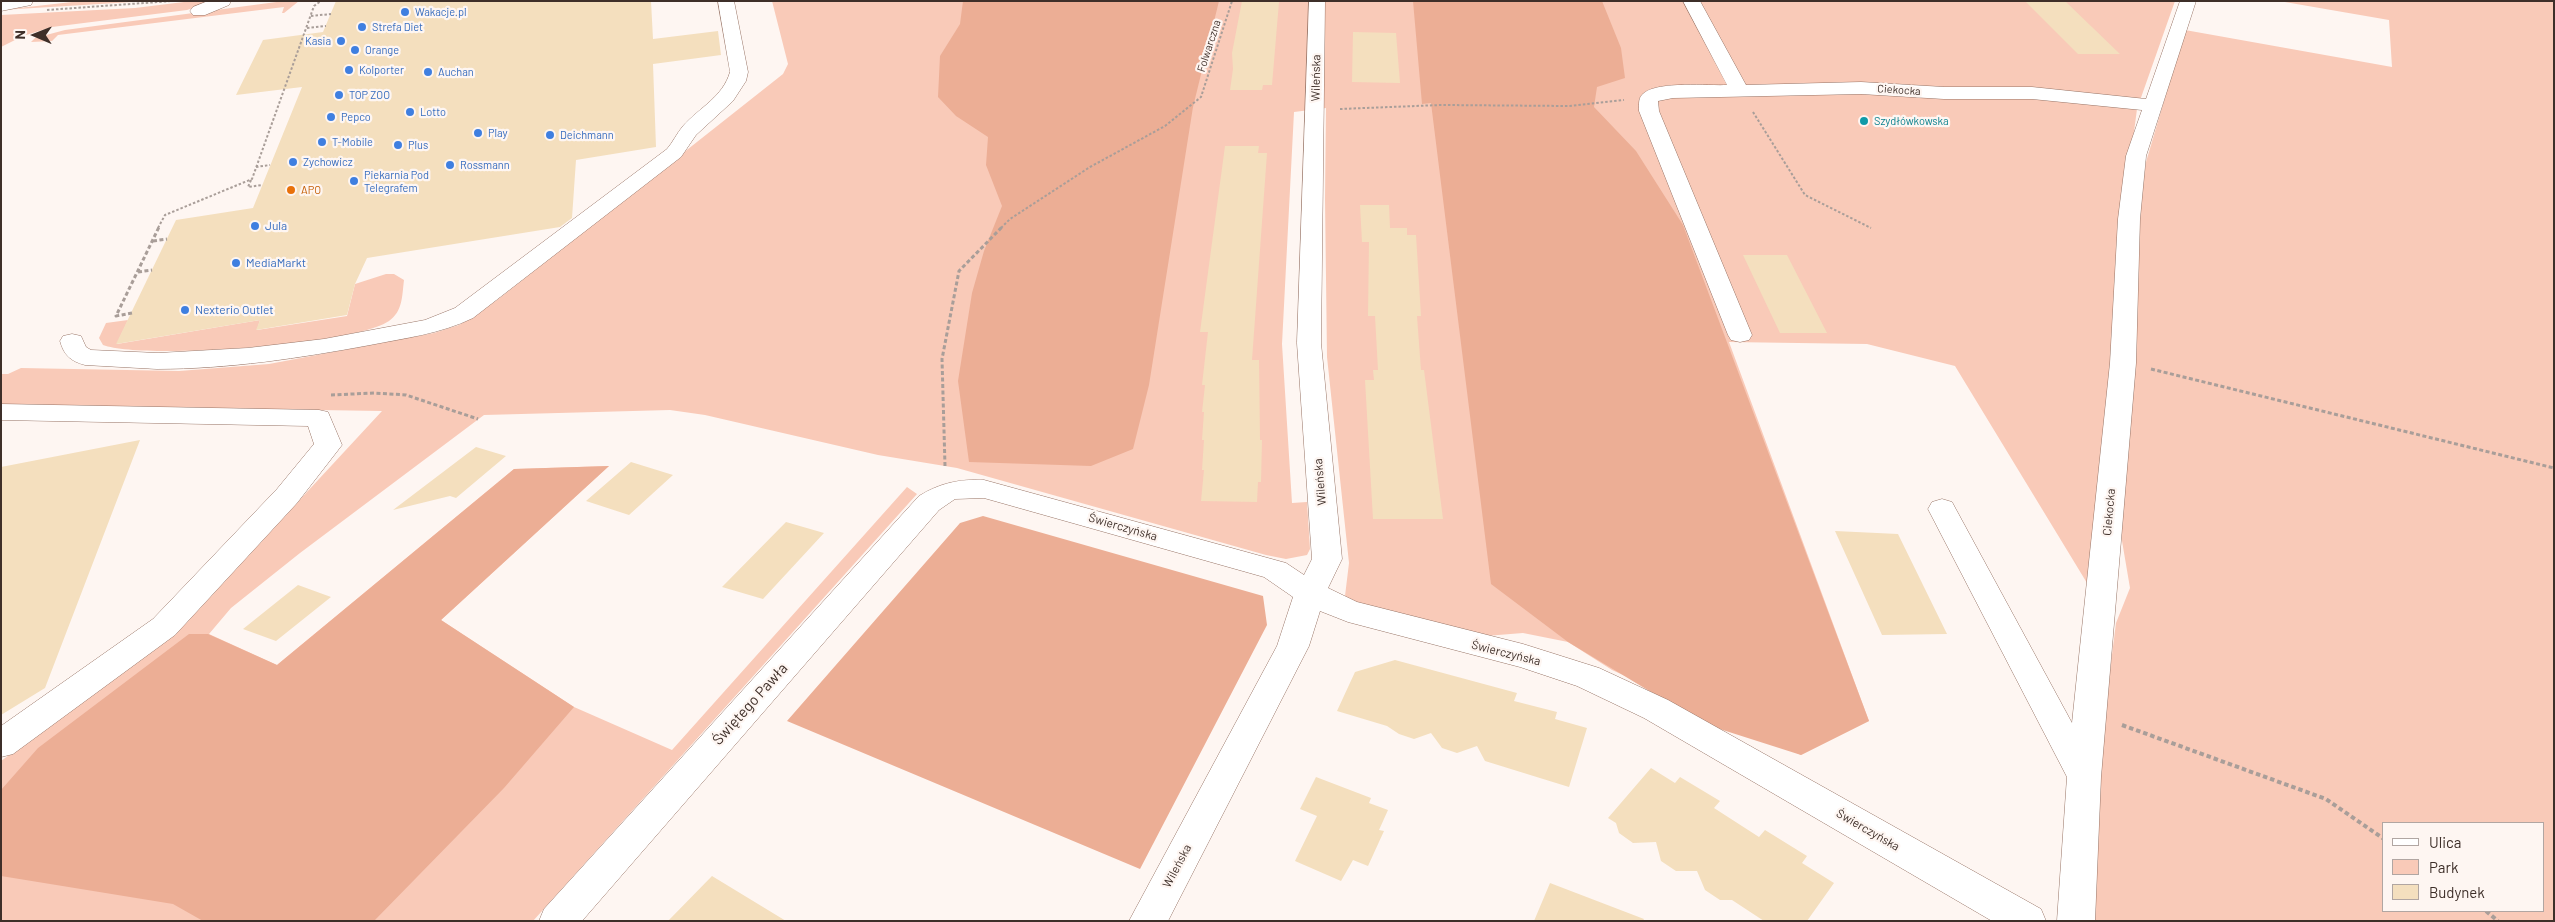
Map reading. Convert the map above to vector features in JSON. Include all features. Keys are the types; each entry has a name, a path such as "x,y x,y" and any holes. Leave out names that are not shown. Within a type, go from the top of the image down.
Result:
{"street":[{"path":"1,2 24,1"},
{"path":"1,6 24,1"},
{"path":"199,11 223,1"},
{"path":"72,341 75,351 86,357 158,361 248,356 324,346 426,327 445,322 464,313 674,153 696,123 729,94 738,83 740,72 726,1"},
{"name":"Wileńska","path":"1148,921 1293,646 1310,593 1327,559 1308,343 1317,1"},
{"path":"1691,1 1740,91"},
{"name":"Ciekocka","path":"2076,921 2084,777 2124,363 2132,192 2136,156 2188,1"},
{"name":"Ciekocka","path":"1650,100 1673,92 1861,88 1944,93 2032,93 2152,106"},
{"path":"1650,100 1649,111 1740,335"},
{"path":"1,412 319,418 328,445 287,496 164,627 1,744"},
{"name":"Świerczyńska","path":"946,492 963,488 984,489 1048,505 1275,570 1310,593 1348,611 1523,656 1588,677 1656,709 2027,921"},
{"name":"Świętego Pawła","path":"558,921 929,503 946,492"},
{"path":"1942,509 2084,777"}],"path":[{"path":"40,11 172,1"},
{"path":"262,185 248,187 314,6 321,1"},
{"name":"Folwarczna","path":"946,492 942,359 959,271 1010,219 1090,167 1165,126 1201,97 1232,1"},
{"path":"311,16 330,14"},
{"path":"307,28 326,26"},
{"path":"1740,91 1805,195 1871,228"},
{"path":"1315,111 1441,105 1569,106 1650,100"},
{"path":"255,168 270,165"},
{"path":"132,313 116,316 165,215 252,179"},
{"path":"152,241 167,239"},
{"path":"137,272 152,270"},
{"path":"2124,363 2554,468"},
{"path":"2090,714 2326,799 2382,838"},
{"path":"2487,912 2498,921"}],"green space":[{"path":"81,1 149,1 1,10"},
{"path":"192,1 215,1 187,10 52,27 23,36 1,47 1,15 135,8"},
{"path":"284,1 299,1 284,13 282,13 284,7 58,35 52,41 31,42 35,38 65,30"},
{"path":"772,1 2175,1 2137,109 2124,208 2112,374 2087,583 1955,366 1867,344 1729,342 1869,721 1801,755 1612,670 1568,642 1523,633 1473,637 1375,617 1345,596 1349,563 1327,357 1326,108 1294,112 1282,344 1292,503 1307,502 1310,549 1307,555 1286,559 1266,555 957,468 878,455 705,415 670,410 484,415 300,553 231,608 209,634 277,665 514,469 609,466 441,620 574,707 672,750 907,487 917,494 533,921 1,921 1,761 180,629 382,411 1,405 1,374 8,374 21,368 179,371 269,364 434,333 459,325 497,300 783,74 788,64"},
{"path":"2279,1 2554,1 2554,921 2090,921 2104,718 2116,623 2130,588 2121,535 2132,259 2146,162 2185,30 2392,67 2389,20"},
{"path":"386,274 394,274 404,280 401,303 394,317 368,330 294,343 202,350 160,351 125,349 103,345 99,338 106,323 128,320 117,344 260,320 257,330 347,316 355,284"}],"shaded area":[{"path":"963,1 1219,1 1193,107 1149,385 1133,449 1091,466 969,462 958,381 972,293 984,251 1002,206 986,165 988,137 956,116 938,97 940,56 960,24"},
{"path":"1413,1 1602,1 1621,48 1625,78 1597,87 1594,107 1636,151 1683,225 1869,721 1801,755 1704,724 1568,642 1491,584 1431,103 1422,104"},
{"path":"609,466 441,620 574,707 504,788 374,921 203,921 173,904 1,876 1,790 38,748 189,634 208,634 277,665 514,469"},
{"path":"983,516 1263,596 1267,625 1140,869 787,721 960,523"}],"building":[{"path":"336,1 651,1 653,39 718,31 721,55 653,64 656,147 576,160 572,218 560,227 367,258 355,284 347,315 256,330 260,320 116,344 176,220 253,208 302,87 236,95 263,40 323,32"},
{"path":"1242,1 1279,2 1272,85 1263,85 1262,90 1230,90 1233,69 1232,53"},
{"path":"2025,1 2065,1 2120,54 2078,54"},
{"path":"1353,32 1396,33 1400,83 1352,82"},
{"path":"1225,146 1259,146 1258,153 1267,153 1252,360 1259,360 1260,440 1262,440 1261,482 1258,482 1257,502 1201,501 1204,470 1202,470 1204,440 1202,440 1204,412 1202,412 1205,385 1202,385 1208,332 1200,332"},
{"path":"1360,205 1389,205 1390,228 1407,228 1407,235 1416,235 1421,316 1417,316 1421,370 1424,370 1443,519 1373,519 1365,380 1374,380 1373,370 1378,370 1375,316 1368,316 1369,242 1362,242"},
{"path":"1743,255 1787,255 1827,333 1780,333"},
{"path":"140,440 45,688 1,715 1,467"},
{"path":"476,447 506,456 456,498 450,496 393,510"},
{"path":"631,462 673,475 629,515 586,501"},
{"path":"786,522 824,533 763,599 722,587"},
{"path":"1835,531 1898,534 1947,634 1882,635"},
{"path":"298,585 331,597 276,641 243,629"},
{"path":"1395,660 1517,693 1514,701 1557,712 1555,719 1587,728 1569,787 1485,761 1477,746 1457,753 1442,748 1431,733 1414,739 1399,734 1387,726 1337,711 1355,672"},
{"path":"1651,768 1675,783 1680,777 1720,801 1714,808 1759,837 1765,830 1807,856 1802,863 1834,883 1807,921 1764,921 1732,900 1720,900 1705,890 1697,871 1676,871 1661,861 1656,842 1633,843 1619,833 1616,823 1608,818"},
{"path":"1316,777 1371,798 1369,803 1388,810 1379,830 1384,831 1368,866 1353,860 1341,881 1295,861 1317,816 1300,809"},
{"path":"712,876 786,921 668,921"},
{"path":"1550,883 1644,919 1643,921 1534,921"}],"place":[{"name":"Wakacje.pl","path":"405,12"},
{"name":"Strefa Diet","path":"362,27"},
{"name":"Kasia","path":"341,41"},
{"name":"Orange","path":"355,50"},
{"name":"Kolporter","path":"349,70"},
{"name":"Auchan","path":"428,72"},
{"name":"TOP ZOO","path":"339,95"},
{"name":"Lotto","path":"410,112"},
{"name":"Pepco","path":"331,117"},
{"name":"Szydłówkowska","path":"1864,121"},
{"name":"Play","path":"478,133"},
{"name":"Deichmann","path":"550,135"},
{"name":"T-Mobile","path":"322,142"},
{"name":"Plus","path":"398,145"},
{"name":"Zychowicz","path":"293,162"},
{"name":"Rossmann","path":"450,165"},
{"name":"Piekarnia Pod Telegrafem","path":"354,181"},
{"name":"APO","path":"291,190"},
{"name":"Jula","path":"255,226"},
{"name":"MediaMarkt","path":"236,263"},
{"name":"Nexterio Outlet","path":"185,310"}]}
